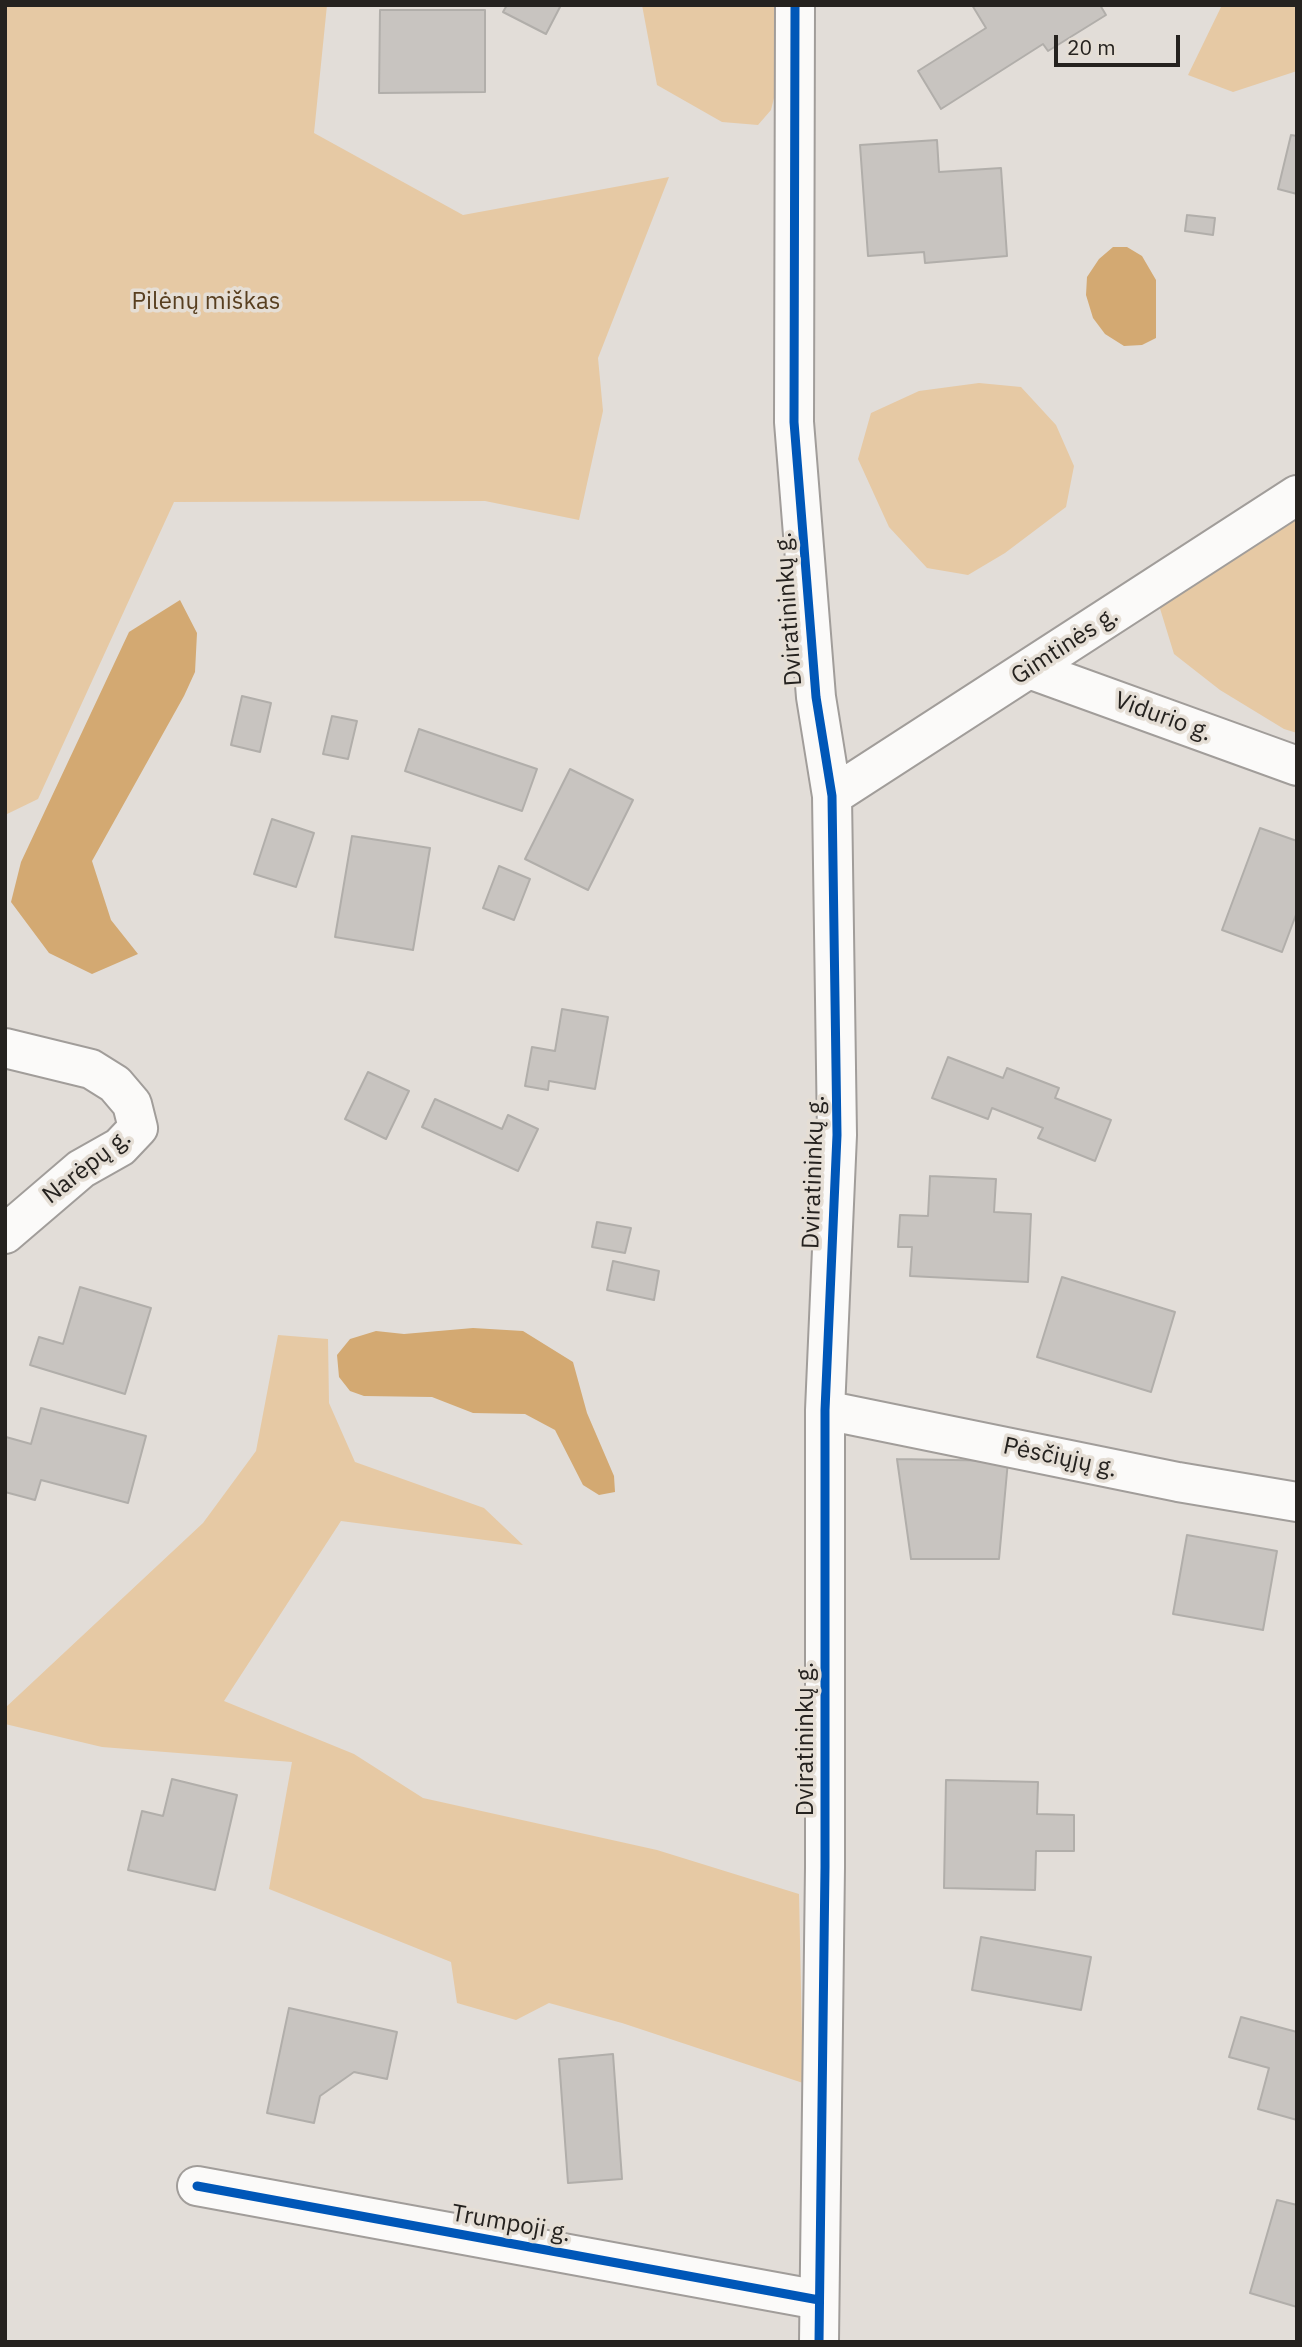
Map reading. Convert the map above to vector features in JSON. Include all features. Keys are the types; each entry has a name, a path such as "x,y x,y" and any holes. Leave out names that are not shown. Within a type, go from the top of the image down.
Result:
{"street":[{"name":"Dviratininkų g.","path":"795,5 794,422 816,697 832,796 837,1135 825,1410 825,1867 819,2342"},
{"name":"Gimtinės g.","path":"832,796 1297,495"},
{"name":"Vidurio g.","path":"1029,669 1297,766"},
{"name":"Narėpų g.","path":"5,1048 91,1069 115,1084 132,1104 138,1128 120,1147 81,1169 5,1234"},
{"name":"Pėsčiųjų g.","path":"825,1410 1178,1482 1297,1502"},
{"name":"Trumpoji g.","path":"197,2186 819,2301"}],"green space":[{"name":"Pilėnų miškas","path":"5,5 327,5 314,133 463,215 669,177 598,358 603,411 579,520 485,501 174,502 38,799 5,815"},
{"path":"642,5 775,5 776,90 771,110 758,125 722,122 657,85"},
{"path":"1222,5 1297,5 1297,71 1233,92 1188,75"},
{"path":"979,383 1021,387 1056,425 1074,466 1066,507 1005,553 968,575 927,568 889,527 858,459 871,413 919,391"},
{"path":"1297,512 1297,733 1284,729 1220,690 1174,654 1158,602"},
{"path":"278,1335 328,1339 329,1403 355,1462 484,1508 523,1545 341,1521 224,1701 354,1754 423,1798 657,1850 799,1894 803,2083 622,2023 549,2003 516,2020 457,2003 451,1962 269,1889 292,1762 102,1747 5,1724 5,1708 203,1523 256,1451"}],"shaded area":[{"path":"1113,247 1127,247 1142,256 1156,280 1156,338 1142,345 1124,346 1105,334 1093,318 1086,295 1087,277 1099,259"},
{"path":"180,600 197,633 195,672 92,861 111,920 138,954 92,974 49,953 11,902 21,862 129,632"},
{"path":"473,1328 523,1331 573,1362 587,1413 614,1476 615,1492 599,1495 583,1485 555,1430 525,1414 473,1413 432,1397 364,1396 350,1391 339,1377 337,1355 350,1339 376,1331 404,1334"}],"building":[{"path":"507,5 560,7 546,34 503,12"},
{"path":"972,5 1100,5 1106,15 1048,51 1043,44 941,109 918,71 986,28"},
{"path":"380,10 485,10 485,92 379,93"},
{"path":"1291,135 1297,136 1297,194 1278,189"},
{"path":"937,140 939,172 1001,168 1007,256 925,263 924,252 868,256 860,145"},
{"path":"1187,215 1215,218 1213,235 1185,231"},
{"path":"242,696 271,703 260,752 231,745"},
{"path":"332,716 357,721 348,759 323,754"},
{"path":"419,729 537,769 522,811 405,771"},
{"path":"570,769 633,800 588,890 525,859"},
{"path":"272,819 314,833 296,887 254,874"},
{"path":"1260,828 1297,841 1297,912 1282,952 1222,930"},
{"path":"352,836 430,848 413,950 335,937"},
{"path":"499,866 530,879 514,920 483,908"},
{"path":"562,1009 608,1017 595,1089 549,1081 548,1090 525,1086 532,1047 555,1051"},
{"path":"948,1057 1003,1078 1007,1068 1059,1088 1055,1098 1111,1120 1095,1161 1038,1138 1043,1128 992,1108 988,1119 932,1098"},
{"path":"368,1072 409,1091 386,1139 345,1119"},
{"path":"435,1099 502,1129 508,1115 538,1129 518,1171 422,1127"},
{"path":"930,1176 996,1179 994,1212 1031,1214 1028,1282 910,1276 912,1247 898,1247 900,1215 928,1216"},
{"path":"597,1222 631,1228 625,1253 592,1247"},
{"path":"613,1261 659,1271 654,1300 607,1290"},
{"path":"1062,1277 1175,1312 1151,1392 1037,1357"},
{"path":"80,1287 151,1308 125,1394 30,1365 39,1337 63,1344"},
{"path":"41,1408 146,1436 128,1503 41,1480 35,1500 5,1492 6,1437 31,1444"},
{"path":"897,1459 1008,1461 999,1559 911,1559"},
{"path":"1187,1535 1277,1551 1263,1630 1173,1614"},
{"path":"172,1779 237,1795 215,1890 128,1870 142,1811 163,1816"},
{"path":"946,1780 1038,1782 1037,1814 1074,1815 1074,1851 1036,1851 1035,1890 944,1888"},
{"path":"981,1937 1091,1957 1081,2010 972,1990"},
{"path":"289,2008 397,2032 387,2079 354,2072 320,2096 314,2123 267,2113"},
{"path":"1241,2017 1297,2032 1297,2120 1258,2109 1269,2068 1229,2057"},
{"path":"613,2054 622,2179 568,2183 559,2059"},
{"path":"1277,2200 1297,2205 1297,2307 1250,2293"}],"cycle path":[{"path":"795,5 794,422 816,697 832,796 837,1135 825,1410 825,1867 819,2342"},
{"path":"197,2186 819,2300"}]}
